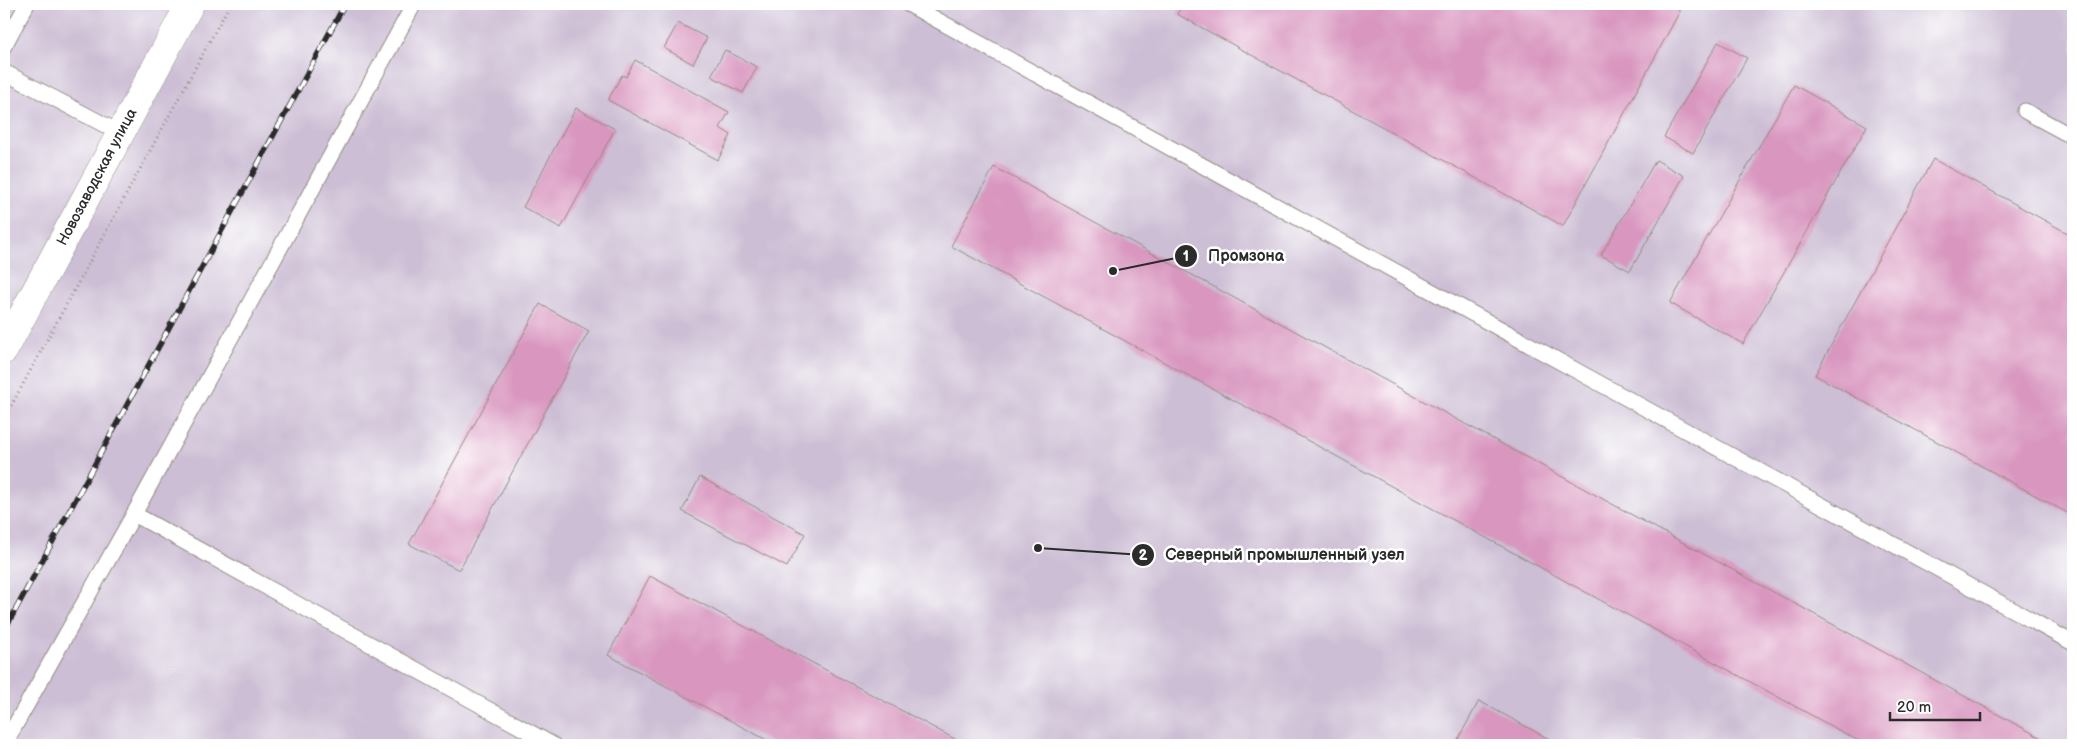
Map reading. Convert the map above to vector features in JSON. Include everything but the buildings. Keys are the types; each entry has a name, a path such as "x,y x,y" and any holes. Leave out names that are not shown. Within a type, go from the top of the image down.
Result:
{"main road":[{"name":"Новозаводская улица","path":"4,350 190,4"}],"lane":[{"path":"4,46 26,4"},
{"path":"4,745 134,514 414,4"},
{"path":"908,4 2073,643"},
{"path":"4,72 120,133"},
{"path":"2025,111 2073,137"},
{"path":"134,514 553,745"}],"path":[{"path":"4,419 230,4"}],"shaded area":[{"path":"4,4 181,4 4,330"},
{"path":"192,4 2073,4 2073,745 4,745 4,352"}],"railway":[{"path":"4,631 345,4"}],"place":[{"name":"Промзона","path":"1113,271"},
{"name":"Северный промышленный узел","path":"1038,548"}]}
